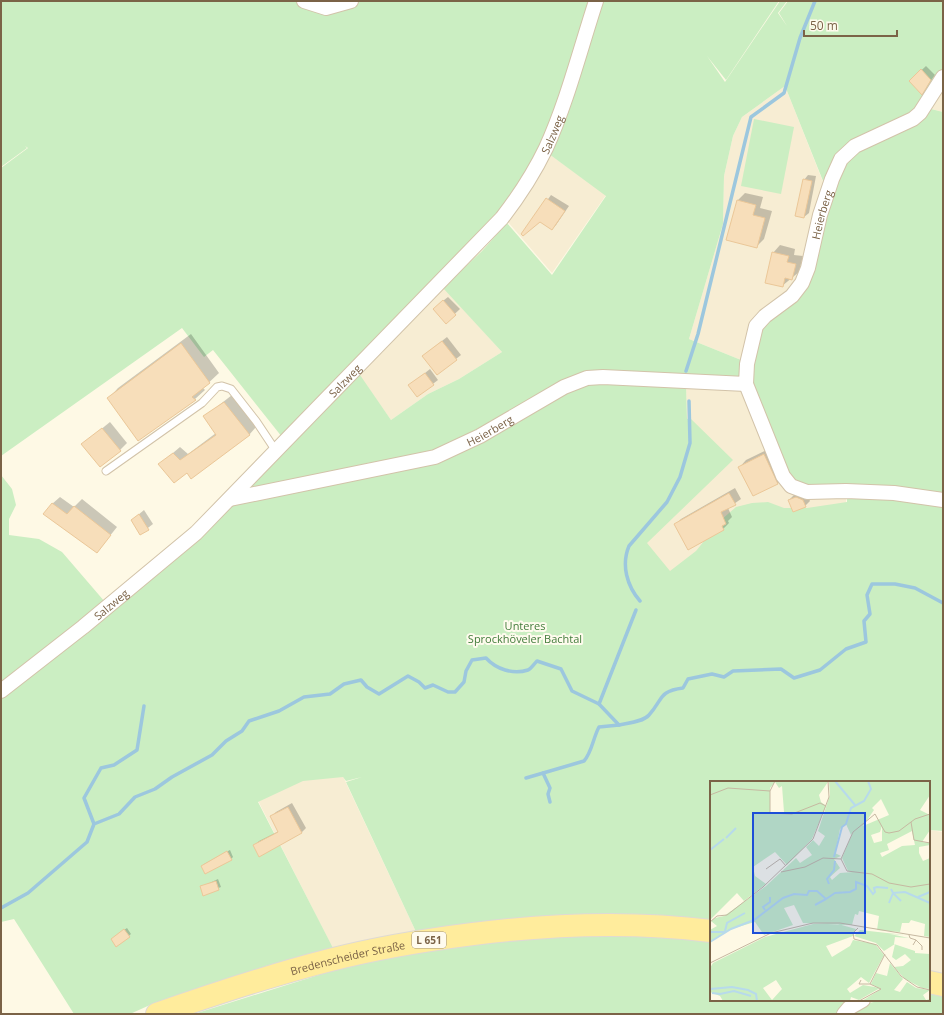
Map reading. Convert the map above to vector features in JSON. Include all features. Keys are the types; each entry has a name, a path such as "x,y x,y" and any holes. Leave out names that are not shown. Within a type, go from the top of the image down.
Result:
{"main road":[{"name":"Bredenscheider Straße","path":"157,1014 227,990 329,960 376,949 443,938 565,925 657,926 710,931"},
{"path":"930,982 943,986"}],"street":[{"path":"304,1 326,8 350,1"},
{"name":"Salzweg","path":"1,691 196,533 502,218 518,197 546,148 596,1"},
{"name":"Heierberg","path":"943,77 920,113 913,119 855,146 841,159 832,179 820,215 808,268 802,283 792,296 765,316 756,326 747,364 746,384 783,476 791,486 807,492 846,491 894,493 943,500"},
{"name":"Heierberg","path":"230,499 435,457 480,436 564,387 587,378 602,377 746,384"},
{"path":"844,1014 849,1008 861,1001"}],"lane":[{"path":"106,471 202,403 217,387 222,386 231,389 256,421 276,451"}],"shaded area":[{"path":"943,80 943,112 927,108"},
{"path":"785,86 825,187 799,279 776,303 756,315 746,362 689,339 723,224 724,176 733,136 742,117"},
{"path":"549,154 606,195 552,273 508,222 535,182"},
{"path":"444,288 502,352 459,379 428,394 391,420 360,376"},
{"path":"686,384 743,388 846,491 846,536 648,608 646,509 688,454"},
{"path":"324,736 417,934 334,951 246,777"},
{"path":"930,830 943,832 943,976 930,973"}],"green space":[{"path":"1,1 592,1 555,110 529,171 500,215 282,437 213,350 204,357 182,328 1,456 1,168 28,148 25,146 27,148 1,167"},
{"path":"600,1 779,1 726,80 707,56 725,82 780,1 787,1 778,13 787,26 779,13 788,1 943,1 943,75 916,117 854,145 825,186 785,86 742,117 733,136 724,176 723,224 689,339 746,362 737,382 584,375 433,456 244,493 360,375 391,420 428,394 459,379 502,352 443,288 482,251 507,223 552,275 606,196 549,154"},
{"path":"927,108 943,112 943,497 805,486 796,480 785,469 748,382 759,320 796,301 840,161"},
{"path":"754,119 794,127 781,194 741,186"},
{"name":"Unteres Sprockhöveler Bachtal","path":"587,379 686,384 687,419 690,418 733,460 647,543 670,571 696,551 721,520 736,507 752,503 768,502 784,508 807,508 847,502 847,492 943,502 943,831 930,830 930,781 710,781 710,920 633,914 574,915 417,934 346,782 362,777 346,781 343,777 303,781 258,802 334,950 211,985 150,1005 130,1014 74,1014 14,919 1,922 1,698 238,501 394,469"},
{"path":"1,475 12,489 16,505 9,519 9,535 39,539 62,552 105,602 1,682"},
{"path":"647,932 710,942 710,1001 846,1001 838,1014 194,1014 341,968 407,953 505,938"},
{"path":"930,992 943,995 943,1014 851,1014 858,1008 877,1001 930,1001"}],"building":[{"path":"921,69 931,80 922,95 909,81"},
{"path":"803,179 812,181 804,218 795,216"},
{"path":"546,198 565,211 552,230 540,222 523,236 521,234"},
{"path":"737,200 756,205 753,215 765,218 757,248 726,240"},
{"path":"772,252 789,256 787,262 796,264 792,280 785,278 783,287 765,283"},
{"path":"443,300 456,315 446,324 433,309"},
{"path":"442,341 457,360 437,375 422,356"},
{"path":"181,343 210,383 192,397 196,400 138,441 107,398"},
{"path":"425,373 434,385 417,397 408,385"},
{"path":"224,402 250,435 191,479 187,473 174,483 158,464 173,453 180,460 216,435 203,416"},
{"path":"102,428 121,451 100,467 81,444"},
{"path":"764,454 778,484 753,496 738,467"},
{"path":"729,493 736,505 721,512 726,524 722,526 724,530 688,550 674,524"},
{"path":"796,497 803,500 806,507 793,512 788,500"},
{"path":"52,503 67,514 74,506 111,535 97,553 43,514"},
{"path":"139,514 149,530 140,535 131,520"},
{"path":"288,807 302,833 259,857 253,845 278,832 270,816"},
{"path":"227,851 232,860 205,874 201,866"},
{"path":"216,881 219,890 203,896 200,886"},
{"path":"124,929 130,937 116,947 111,939"}],"waterway":[{"path":"686,371 698,334 751,117 784,93 800,38 815,1"},
{"path":"640,601 635,595 627,575 627,553 629,546 667,502 680,477 690,443 689,401"},
{"path":"1,908 28,893 87,842 94,824 119,814 135,797 155,789 172,777 212,755 226,741 242,731 249,721 279,711 304,697 330,694 344,684 361,680 367,687 379,694 408,676 419,682 425,688 433,685 448,692 455,692 464,682 466,671 472,660 486,658 500,668 517,672 531,668 537,661 561,669 572,691 599,704 619,725 643,719 649,715 665,694 669,691 683,688 688,679 712,674 724,677 733,671 781,669 794,678 820,670 846,649 866,642 864,621 870,614 867,595 872,584 895,584 915,588 943,603"},
{"path":"599,704 636,610"},
{"path":"94,824 84,798 101,768 114,765 137,750 144,706"},
{"path":"526,778 584,761 589,753 599,727 619,725"},
{"path":"543,773 550,788 548,794 550,802"}]}
